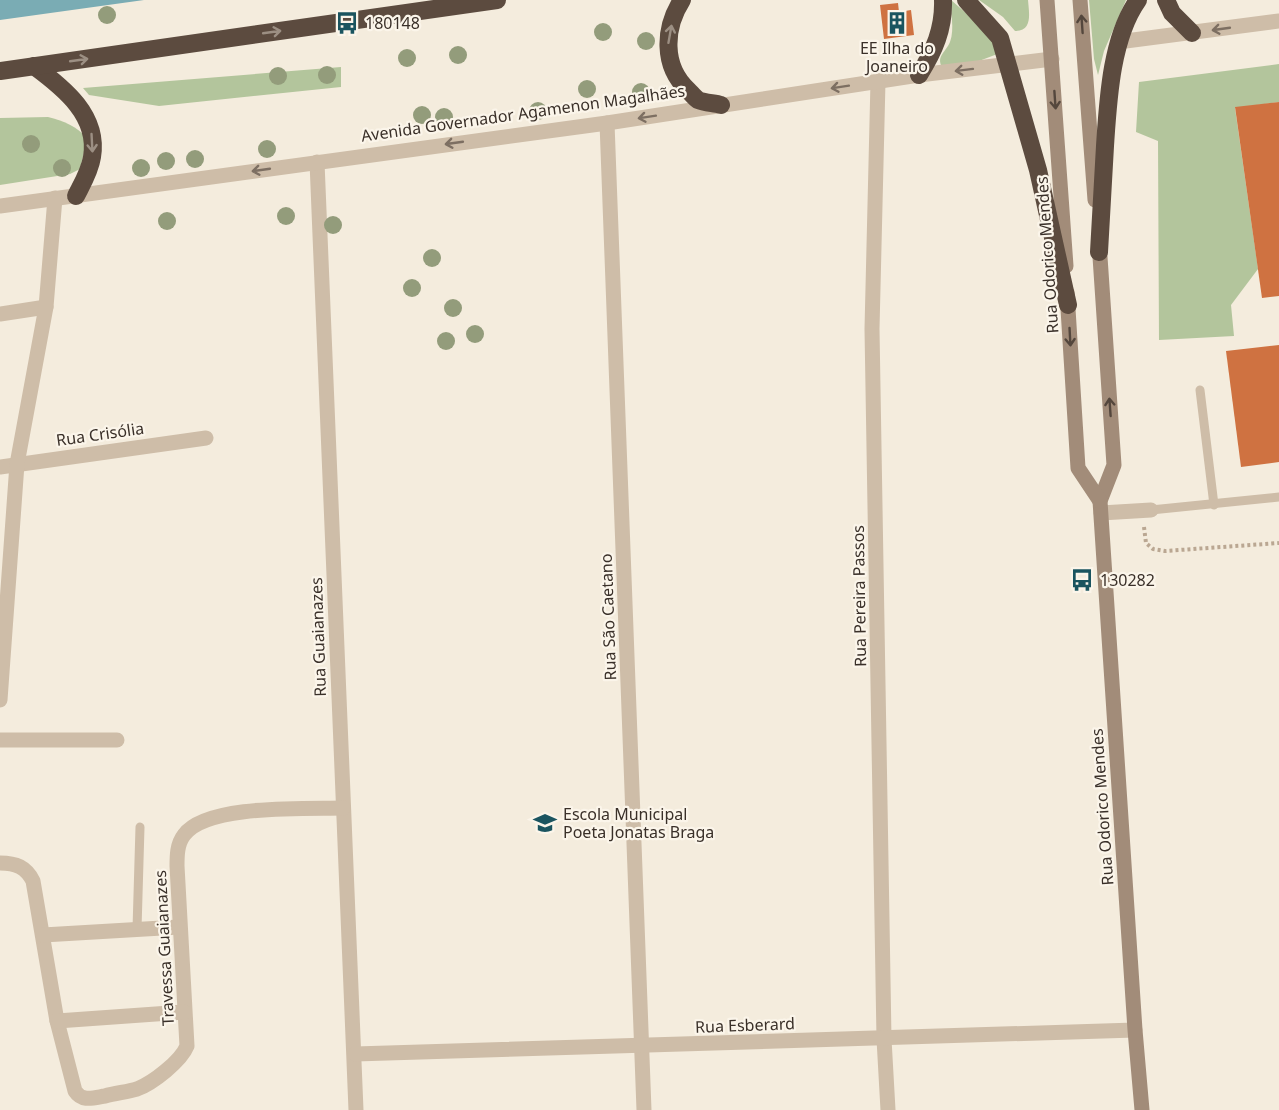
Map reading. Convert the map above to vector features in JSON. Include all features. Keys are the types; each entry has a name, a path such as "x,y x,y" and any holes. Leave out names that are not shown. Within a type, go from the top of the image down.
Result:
{"highway":[{"path":"0,71 497,0"},
{"path":"682,0 676,10 668,38 669,60 679,82 698,100 722,105"},
{"path":"919,75 939,38 944,14 944,0"},
{"path":"966,0 1000,38 1038,170 1068,305"},
{"path":"1099,252 1107,108 1112,70 1118,42 1138,0"},
{"path":"1166,0 1172,13 1192,33"},
{"path":"34,66 61,86 90,123 93,157 88,173 76,196"}],"main road":[{"name":"Rua Odorico Mendes","path":"1047,0 1078,468 1100,507"},
{"name":"Rua Odorico Mendes","path":"1080,0 1114,465 1100,507 1142,1110"}],"street":[{"path":"1118,42 1279,21"},
{"name":"Avenida Governador Agamenon Magalhães","path":"0,206 607,123 919,75 1052,59"},
{"name":"Rua Pereira Passos","path":"878,81 872,329 884,1039 888,1110"},
{"name":"Rua São Caetano","path":"607,123 644,1110"},
{"name":"Rua Guaianazes","path":"317,162 356,1110"},
{"path":"0,700 16,464 46,307 55,198"},
{"path":"0,314 46,307"},
{"name":"Rua Crisólia","path":"0,467 206,438"},
{"path":"1100,507 1147,511"},
{"path":"0,740 117,740"},
{"name":"Travessa Guaianazes","path":"57,1021 78,1096 88,1099 138,1088 151,1081 178,1060 187,1046 179,927 178,852 183,836 188,830 205,820 236,812 342,808"},
{"path":"0,863 21,866 33,881 57,1021 184,1012"},
{"path":"43,935 179,927"},
{"name":"Rua Esberard","path":"355,1054 1135,1030"}],"lane":[{"path":"1200,390 1214,505"},
{"path":"1147,511 1279,497"},
{"path":"137,929 140,827"}],"path":[{"path":"1147,511 1146,543 1153,549 1165,551 1279,543"}],"green space":[{"path":"951,0 990,34 1000,53 958,69 942,67 940,60 951,37"},
{"path":"979,0 1028,0 1027,25 1015,31 1003,17"},
{"path":"1089,0 1126,0 1104,51 1098,75 1094,59"},
{"path":"1279,64 1279,102 1235,108 1258,269 1231,305 1234,336 1159,340 1158,141 1136,132 1139,82"},
{"path":"341,67 341,87 159,106 89,95 83,88"},
{"path":"48,117 75,127 87,139 80,169 70,174 0,185 0,118"}],"water":[{"path":"0,0 144,0 0,20"}],"building":[{"name":"EE Ilha do Joaneiro","path":"898,3 899,12 911,10 914,35 884,39 880,5"},
{"path":"1279,102 1279,296 1262,298 1235,107"},
{"path":"1279,345 1279,462 1241,467 1226,351"}],"place":[{"name":"180148","path":"347,23"},
{"name":"EE Ilha do Joaneiro","path":"897,23"},
{"name":"130282","path":"1082,580"},
{"name":"Escola Municipal Poeta Jonatas Braga","path":"545,823"}]}
